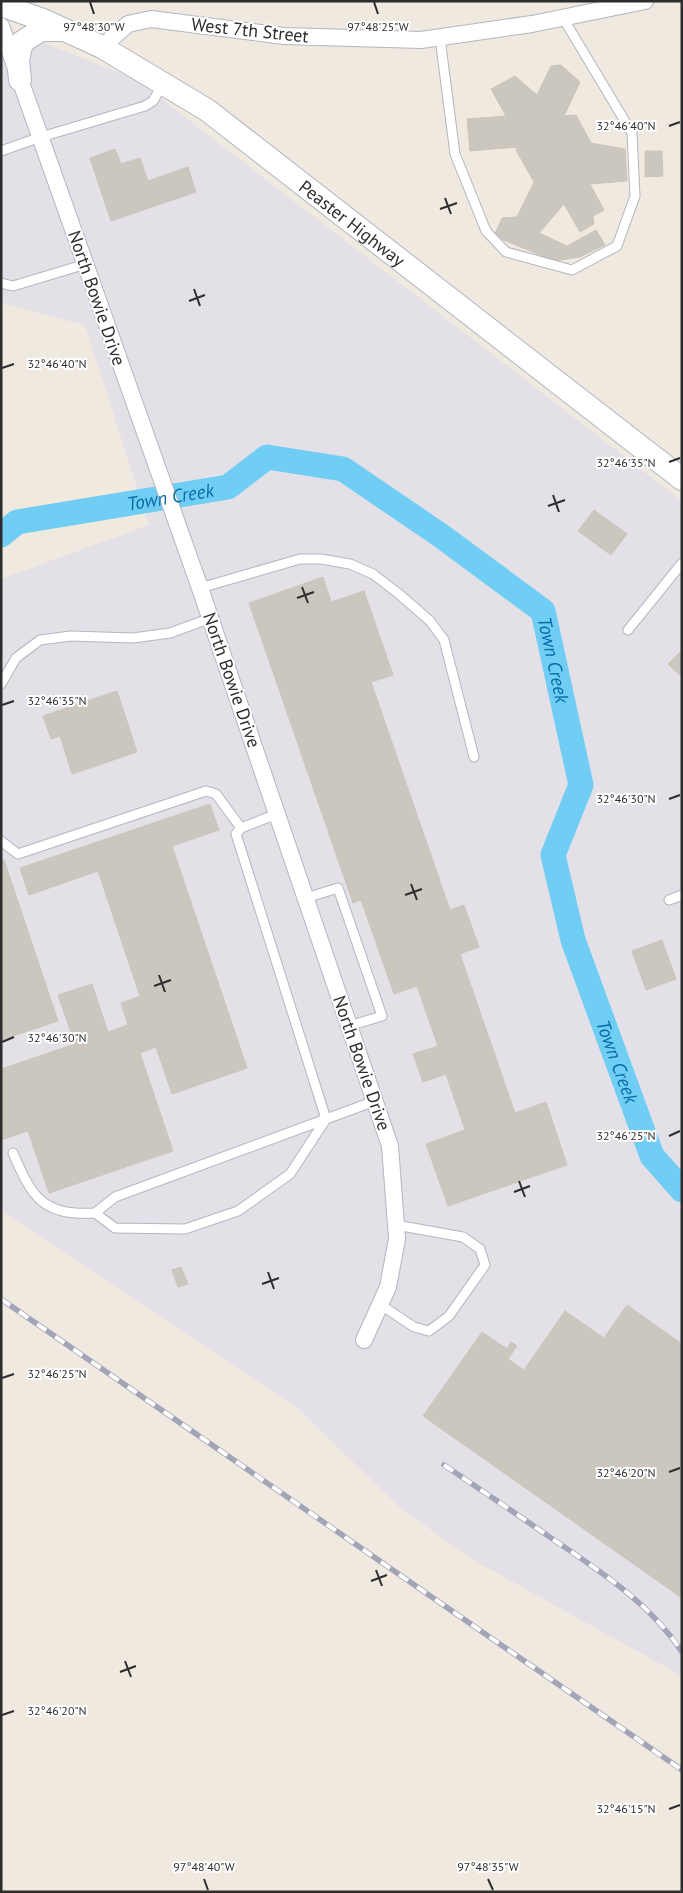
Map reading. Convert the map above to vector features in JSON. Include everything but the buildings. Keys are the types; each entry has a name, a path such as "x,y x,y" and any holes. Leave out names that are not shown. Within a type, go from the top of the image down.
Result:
{"main road":[{"name":"Peaster Highway","path":"1,5 102,47 207,110 682,479"},
{"path":"20,80 18,60 22,42 41,30 64,30"}],"street":[{"name":"West 7th Street","path":"102,47 128,24 151,19 284,36 421,40 564,18 645,1"},
{"name":"North Bowie Drive","path":"1,26 154,462 211,618 390,1146 396,1225 395,1249 388,1287 364,1340"}],"lane":[{"path":"440,38 454,154 486,231 506,252 572,270 617,246 635,196 632,133 564,18"},
{"path":"1,151 145,106 153,101 163,84"},
{"path":"1,283 13,286 86,264"},
{"path":"200,588 300,559 321,559 350,564 373,574 430,621 444,640 474,757"},
{"path":"628,630 682,563"},
{"path":"1,684 16,658 40,640 71,636 133,638 170,633 211,618"},
{"path":"1,841 18,854 206,791 216,794 241,828"},
{"path":"277,814 241,828 236,834 326,1118"},
{"path":"306,898 338,888 382,1016 349,1026"},
{"path":"669,900 682,895"},
{"path":"13,1153 26,1185 38,1198 54,1209 75,1214 95,1213 115,1197 326,1118 375,1102"},
{"path":"95,1213 115,1228 185,1229 238,1211 290,1174 326,1118"},
{"path":"381,1306 414,1327 428,1331 449,1316 485,1265 480,1248 463,1237 396,1225"}],"shaded area":[{"path":"1,26 137,80 682,501 682,1676 477,1562 404,1511 295,1406 1,1210 1,579 149,525 85,325 1,303"}],"waterway":[{"name":"Town Creek","path":"1,535 17,522 228,487 267,457 343,469 440,535 543,611 581,785 553,855 573,940 652,1156 682,1190"}],"railway":[{"path":"1,1299 682,1770"},
{"path":"444,1465 624,1590 656,1619 682,1652"}]}
